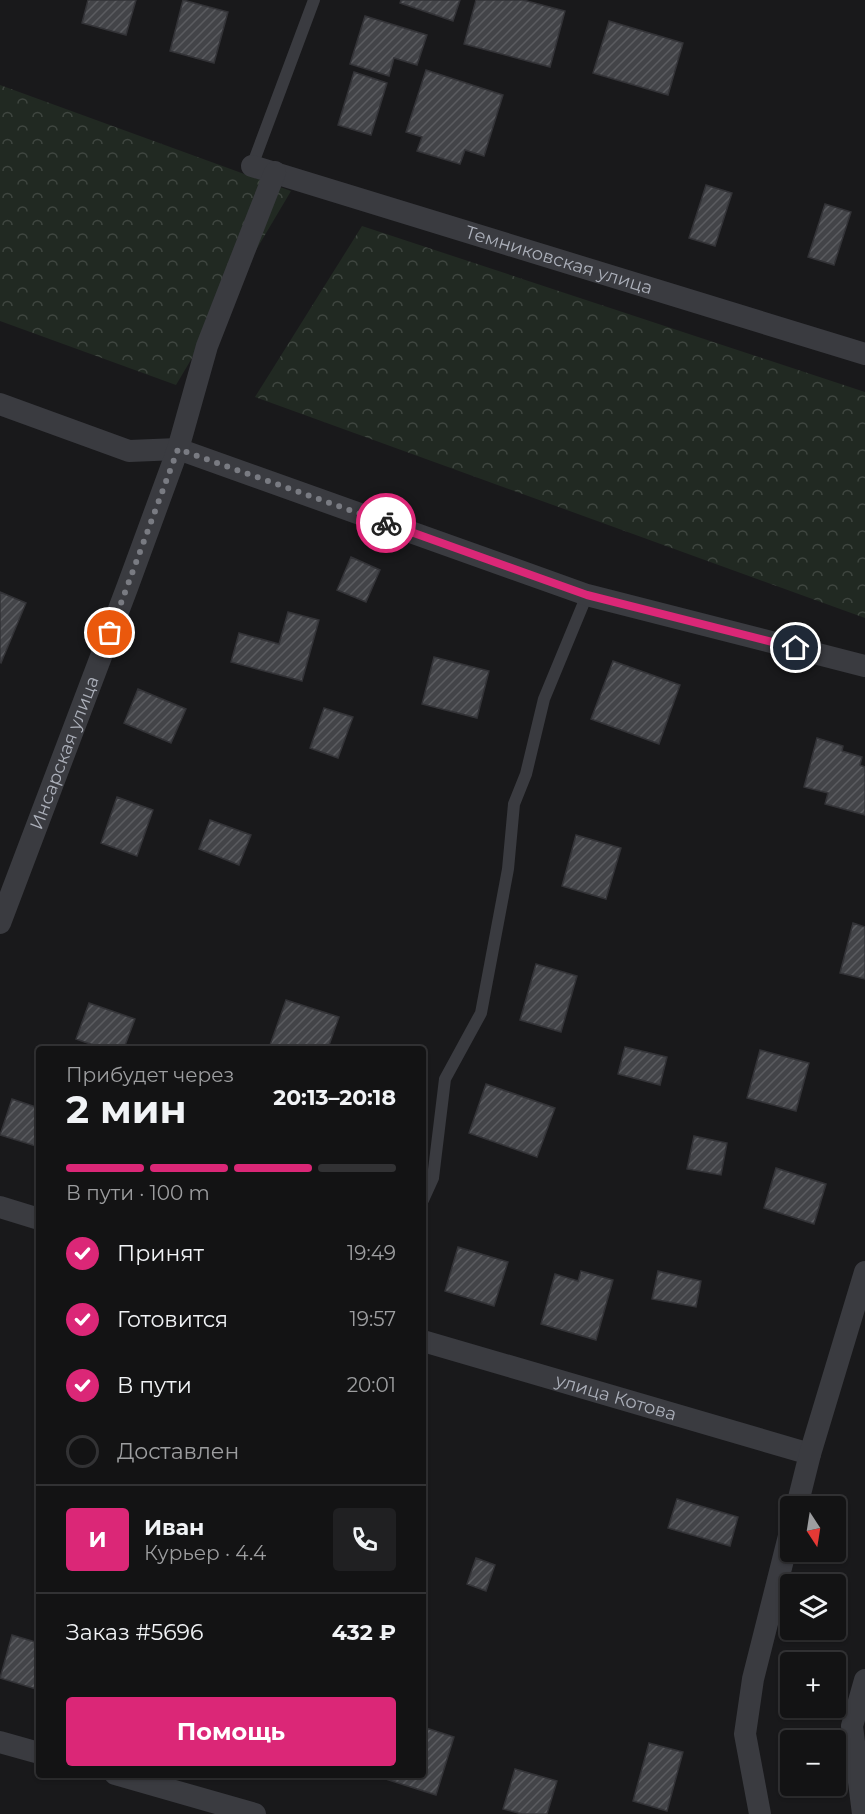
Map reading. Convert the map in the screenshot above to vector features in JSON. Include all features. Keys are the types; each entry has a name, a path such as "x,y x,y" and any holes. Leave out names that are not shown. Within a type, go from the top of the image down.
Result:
{"street":[{"name":"Темниковская улица","path":"252,166 865,354"},
{"name":"Инсарская улица","path":"0,923 178,449 207,346 275,172"},
{"path":"0,404 129,451 178,449 587,595 865,666"},
{"path":"0,1207 36,1218"},
{"path":"800,1496 865,1272"},
{"name":"улица Котова","path":"426,1342 810,1454"},
{"path":"760,1814 745,1734 753,1679 782,1562"},
{"path":"863,1814 852,1726 865,1680"},
{"path":"0,1742 36,1752"},
{"path":"129,1778 255,1814"}],"lane":[{"path":"252,166 314,0"},
{"path":"426,1193 433,1178 445,1079 481,1013 508,869 514,804 526,774 544,699 587,595"}],"green space":[{"path":"0,85 291,191 176,385 0,321"},
{"path":"362,226 865,392 865,618 255,397"}],"building":[{"path":"88,0 136,0 126,35 82,23"},
{"path":"183,0 228,12 214,63 170,51"},
{"path":"401,0 460,0 453,21 400,3"},
{"path":"476,0 523,0 565,11 550,67 464,44"},
{"path":"365,16 427,35 417,65 394,58 389,76 350,64"},
{"path":"609,21 683,43 668,95 593,73"},
{"path":"426,70 503,95 484,156 465,150 460,164 417,151 422,137 406,132"},
{"path":"354,72 387,83 371,135 338,125"},
{"path":"706,185 732,193 715,246 689,238"},
{"path":"825,204 851,212 834,265 808,257"},
{"path":"351,557 380,570 366,602 337,590"},
{"path":"0,592 26,603 1,663 0,662"},
{"path":"288,612 319,620 302,681 231,662 239,633 279,644"},
{"path":"434,657 489,671 477,718 422,704"},
{"path":"613,661 680,685 659,744 591,719"},
{"path":"138,689 186,709 171,743 124,723"},
{"path":"324,708 353,717 338,758 310,748"},
{"path":"817,738 843,746 842,751 862,757 860,765 865,767 865,815 825,804 828,793 804,787"},
{"path":"117,797 153,810 137,856 101,843"},
{"path":"210,820 251,835 239,865 199,849"},
{"path":"576,835 621,848 606,899 562,886"},
{"path":"853,923 865,927 865,979 840,973"},
{"path":"536,964 577,976 561,1032 520,1020"},
{"path":"286,1000 339,1017 329,1046 270,1046"},
{"path":"89,1003 135,1019 125,1046 96,1046 76,1039"},
{"path":"625,1047 667,1057 660,1085 618,1074"},
{"path":"760,1050 809,1063 796,1111 747,1098"},
{"path":"486,1084 555,1108 537,1157 469,1133"},
{"path":"12,1099 36,1107 36,1146 0,1135"},
{"path":"694,1136 727,1143 721,1175 687,1169"},
{"path":"776,1168 826,1184 814,1224 764,1208"},
{"path":"458,1247 508,1262 494,1306 445,1291"},
{"path":"581,1271 613,1280 596,1340 541,1324 555,1274 578,1281"},
{"path":"658,1271 701,1281 696,1307 652,1299"},
{"path":"677,1499 738,1517 730,1546 668,1528"},
{"path":"476,1558 495,1565 486,1591 467,1584"},
{"path":"12,1635 36,1642 36,1689 0,1678"},
{"path":"426,1728 454,1737 436,1795 382,1778 426,1778"},
{"path":"649,1743 683,1752 667,1811 633,1801"},
{"path":"515,1769 557,1781 547,1814 522,1814 503,1809"}],"way so far":[{"path":"110,633 178,449 386,523"}],"route":[{"path":"386,523 587,595 796,648"}]}
